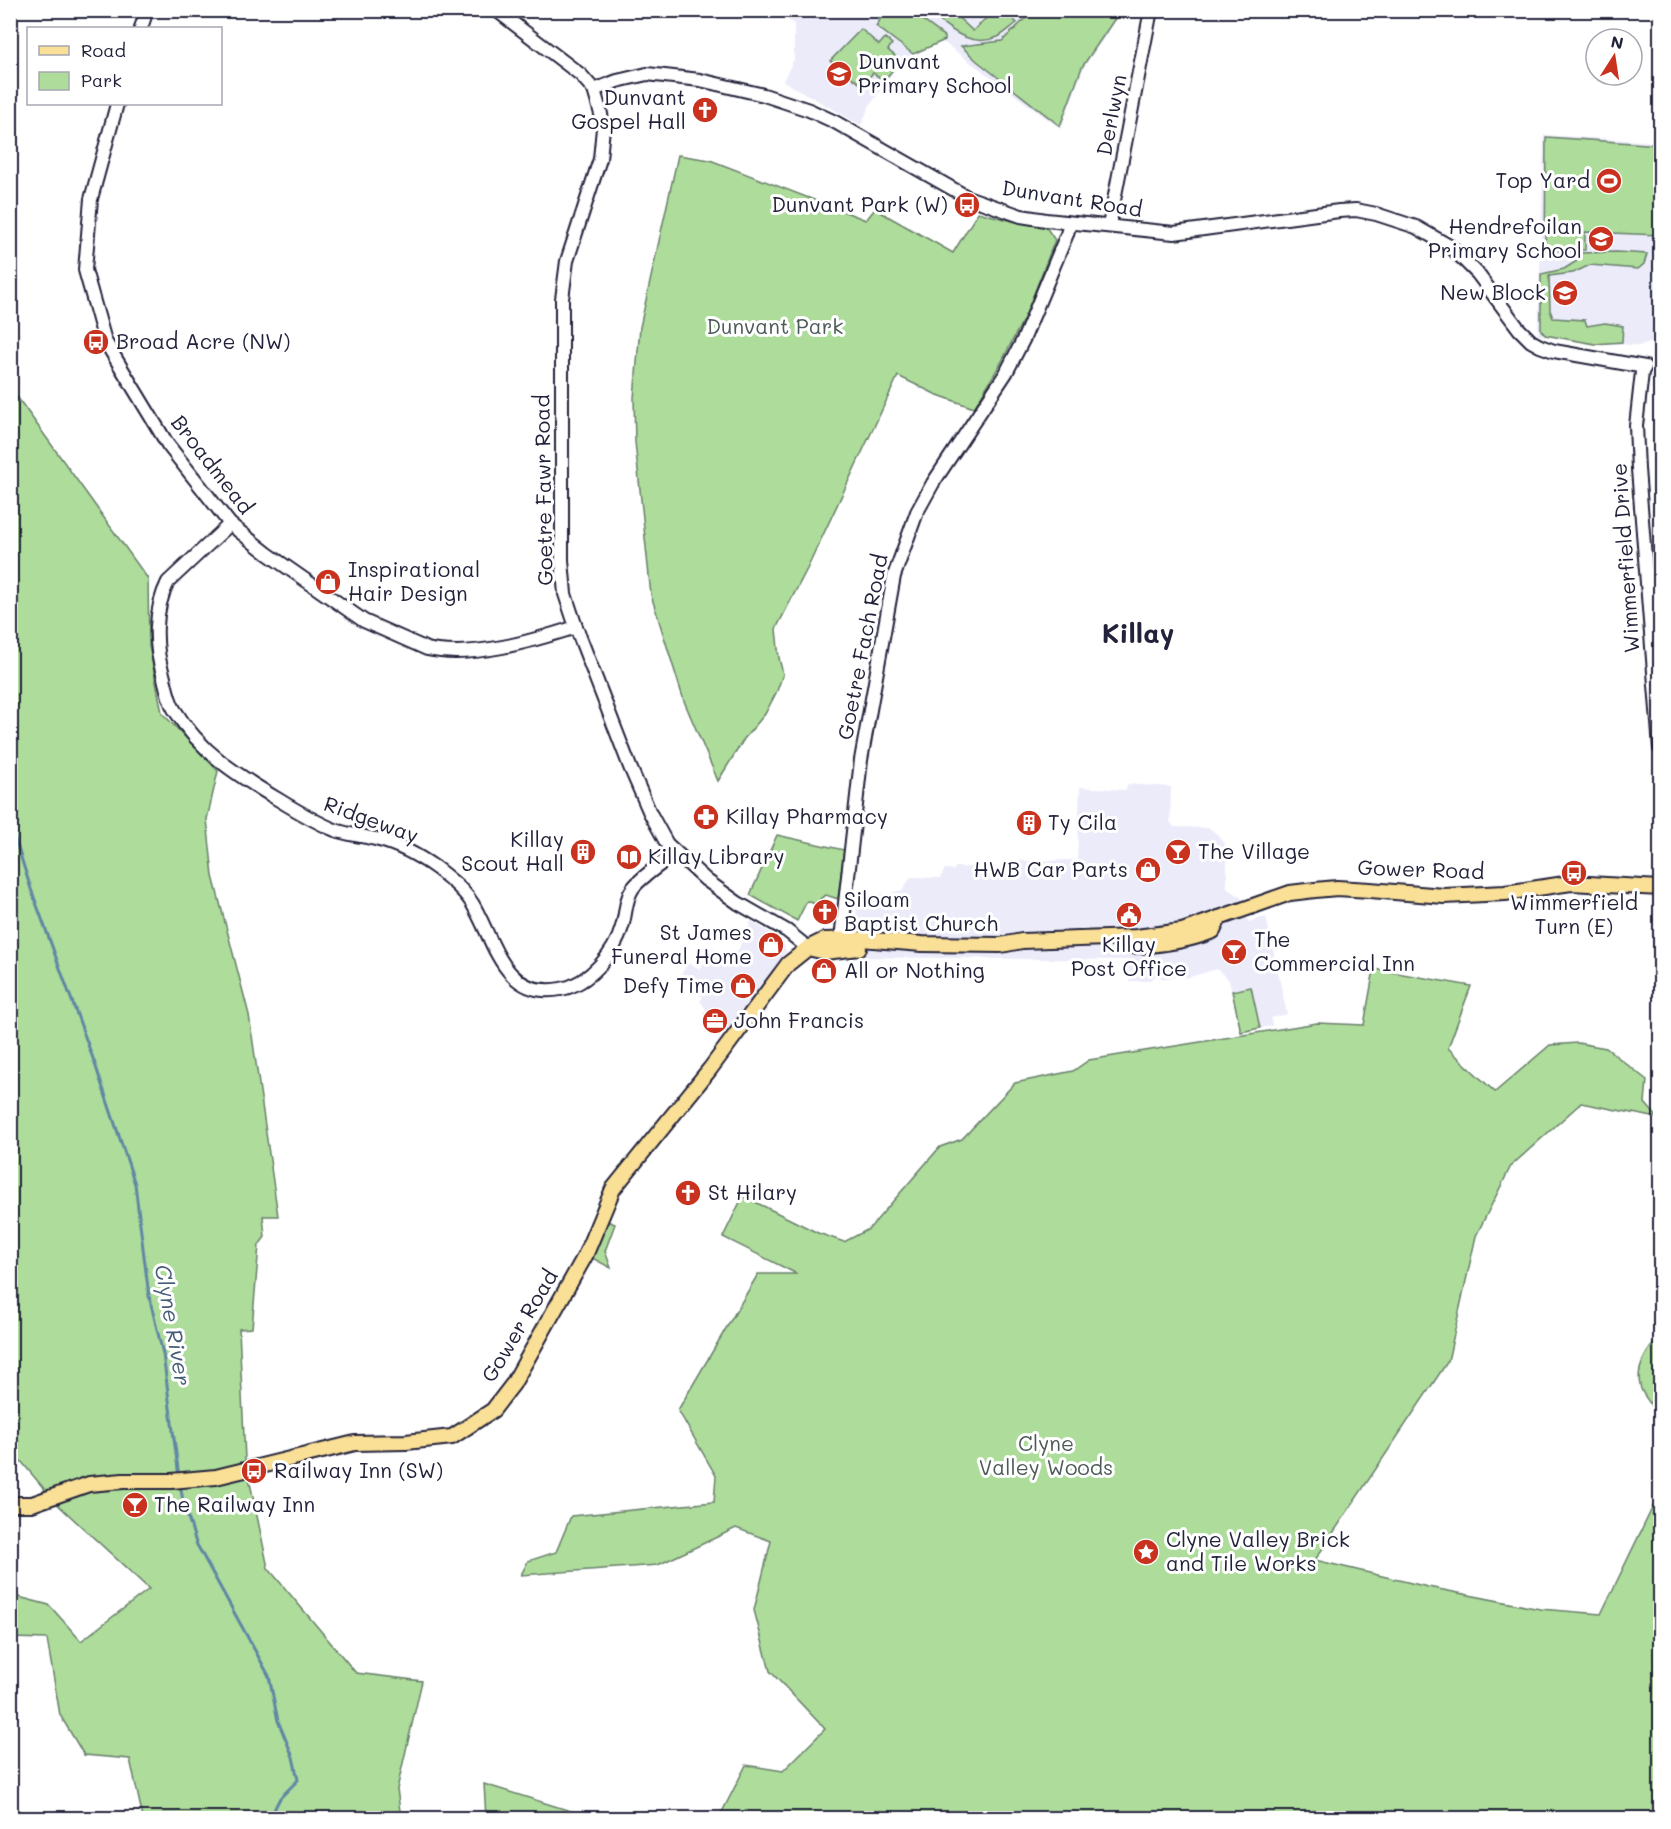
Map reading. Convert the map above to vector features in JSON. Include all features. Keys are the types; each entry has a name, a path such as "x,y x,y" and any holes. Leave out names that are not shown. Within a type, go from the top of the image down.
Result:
{"main road":[{"name":"Gower Road","path":"10,1504 32,1504 89,1484 216,1477 355,1443 406,1442 452,1437 493,1410 513,1383 585,1257 613,1189 710,1070 789,964 808,948 824,940 1001,945 1030,948 1156,945 1193,939 1213,931 1219,918 1290,893 1337,888 1444,896 1505,893 1571,883 1660,888"},
{"name":"Gower Road","path":"808,948 825,952 843,948 894,948 922,944"}],"street":[{"path":"141,27 147,10"},
{"path":"496,10 530,38 567,63 594,90"},
{"name":"Derlwyn","path":"1108,226 1151,10"},
{"name":"Dunvant Road","path":"594,90 617,81 647,74 700,81 764,95 809,110 835,122 967,197 1021,216 1174,233 1339,211 1356,210 1376,214 1416,227 1451,247 1477,273 1531,341 1554,351 1645,367"},
{"name":"Goetre Fawr Road","path":"594,90 602,114 600,159 567,261 562,299 562,561 566,594 576,627 633,775 650,813 668,844 706,880 738,903 787,931 808,948"},
{"name":"Broadmead","path":"117,105 91,199 85,270 105,340 168,445 230,524 268,554 364,621 427,649 435,651 481,650 549,636 576,627"},
{"name":"Goetre Fach Road","path":"841,939 861,760 894,576 917,512 933,483 1006,373 1024,338 1070,223"},
{"name":"Wimmerfield Drive","path":"1645,367 1642,372 1636,426 1660,748"},
{"name":"Ridgeway","path":"230,524 168,582 162,594 156,630 158,659 172,707 196,740 212,756 246,780 312,820 337,831 399,847 435,868 469,898 494,949 508,971 520,982 542,989 562,989 576,984 600,964 610,953 621,932 633,887 675,853"}],"shaded area":[{"name":"Dunvant Primary School","path":"774,11 1123,11 1084,67 1061,129 943,42 902,60 870,105 861,125 783,81 794,59 794,24"},
{"name":"Hendrefoilan Primary School","path":"1544,135 1660,142 1660,338 1639,346 1538,335"},
{"path":"1127,784 1171,787 1170,821 1174,827 1209,828 1223,842 1227,849 1227,888 1241,897 1248,922 1266,917 1287,1014 1271,1018 1272,1026 1241,1032 1229,980 1217,969 1186,978 1183,973 1165,979 1156,976 1148,981 1129,981 1128,960 852,957 858,896 869,897 874,894 902,891 911,877 940,878 945,869 954,870 955,867 998,868 1010,861 1077,860 1080,787 1126,790"},
{"path":"751,921 783,941 786,952 723,1035 704,1021 707,1017 703,1014 706,1009 700,1001 703,997 680,976 688,963 700,969 713,948 725,957 727,955 734,959"}],"green space":[{"path":"878,11 910,11 945,37 945,40 913,54 876,26 880,20 876,16"},
{"path":"927,11 951,11 973,31 989,15 984,11 1004,11 1017,23 998,37 977,40 959,35"},
{"path":"1026,11 1120,11 1082,67 1060,126 961,46 1002,41 1026,18"},
{"path":"861,29 879,45 885,38 892,44 888,50 900,60 884,81 873,73 862,85 830,61"},
{"path":"1546,137 1660,145 1660,235 1585,232 1585,250 1545,251"},
{"name":"Dunvant Park","path":"678,155 710,160 866,220 875,209 953,253 978,212 1046,227 1055,240 1026,314 1001,363 974,408 935,394 898,376 807,569 776,629 783,674 777,691 765,714 744,739 718,781 684,701 651,595 635,442 634,398 640,327"},
{"path":"1580,253 1647,254 1644,264 1638,269 1590,265 1573,273 1549,276 1550,310 1553,318 1585,320 1587,326 1605,323 1623,326 1622,342 1595,344 1545,335 1541,330 1541,274 1564,269 1580,259"},
{"path":"10,387 148,579 149,646 162,713 218,771 207,819 213,876 249,1015 278,1216 263,1216 265,1237 259,1245 252,1328 239,1329 245,1459 268,1568 356,1673 422,1681 397,1789 401,1818 143,1818 130,1759 84,1755 60,1715 47,1639 11,1638 11,1595 49,1605 81,1641 149,1589 55,1502 11,1449"},
{"path":"777,835 844,850 838,899 826,895 821,898 818,905 807,901 797,921 750,895"},
{"name":"Clyne Valley Woods","path":"1374,969 1471,986 1448,1048 1495,1092 1550,1045 1578,1043 1606,1048 1647,1080 1645,1103 1658,1118 1581,1103 1511,1166 1476,1236 1448,1361 1315,1560 1428,1587 1540,1609 1601,1614 1660,1492 1660,1818 719,1818 746,1765 783,1771 825,1729 770,1671 754,1610 771,1541 736,1528 658,1565 521,1575 528,1561 556,1552 571,1516 714,1502 716,1476 678,1410 758,1274 797,1274 723,1237 743,1196 818,1233 844,1242 869,1229 940,1147 962,1139 1015,1083 1073,1071 1089,1060 1317,1023 1364,1025"},
{"path":"1251,987 1260,1028 1241,1032 1232,991"},
{"path":"607,1221 615,1224 605,1251 611,1268 592,1258"},
{"path":"1660,1337 1660,1417 1641,1389 1639,1375 1646,1354"},
{"path":"484,1784 593,1818 486,1818"}],"waterway":[{"name":"Clyne River","path":"10,823 135,1184 149,1296 163,1354 179,1477"},
{"name":"Clyne River","path":"180,1484 196,1543 269,1676 278,1721 293,1757 298,1780 280,1798 270,1818"}],"place":[{"name":"Dunvant Primary School","path":"839,74"},
{"name":"Dunvant Gospel Hall","path":"705,110"},
{"name":"Top Yard","path":"1609,181"},
{"name":"Dunvant Park (W)","path":"967,205"},
{"name":"Hendrefoilan Primary School","path":"1601,239"},
{"name":"New Block","path":"1565,293"},
{"name":"Broad Acre (NW)","path":"96,342"},
{"name":"Inspirational Hair Design","path":"328,582"},
{"name":"Killay Pharmacy","path":"706,817"},
{"name":"Ty Cila","path":"1029,823"},
{"name":"Killay Scout Hall","path":"583,852"},
{"name":"The Village","path":"1178,852"},
{"name":"Killay Library","path":"629,857"},
{"name":"HWB Car Parts","path":"1148,870"},
{"name":"Wimmerfield Turn (E)","path":"1574,873"},
{"name":"Siloam Baptist Church","path":"825,912"},
{"name":"Killay Post Office","path":"1129,915"},
{"name":"St James Funeral Home","path":"771,945"},
{"name":"The Commercial Inn","path":"1234,952"},
{"name":"All or Nothing","path":"824,971"},
{"name":"Defy Time","path":"743,986"},
{"name":"John Francis","path":"715,1021"},
{"name":"St Hilary","path":"688,1193"},
{"name":"Railway Inn (SW)","path":"254,1471"},
{"name":"The Railway Inn","path":"135,1505"},
{"name":"Clyne Valley Brick and Tile Works","path":"1146,1552"}],"district":[{"name":"Killay","path":"1138,634"}]}
